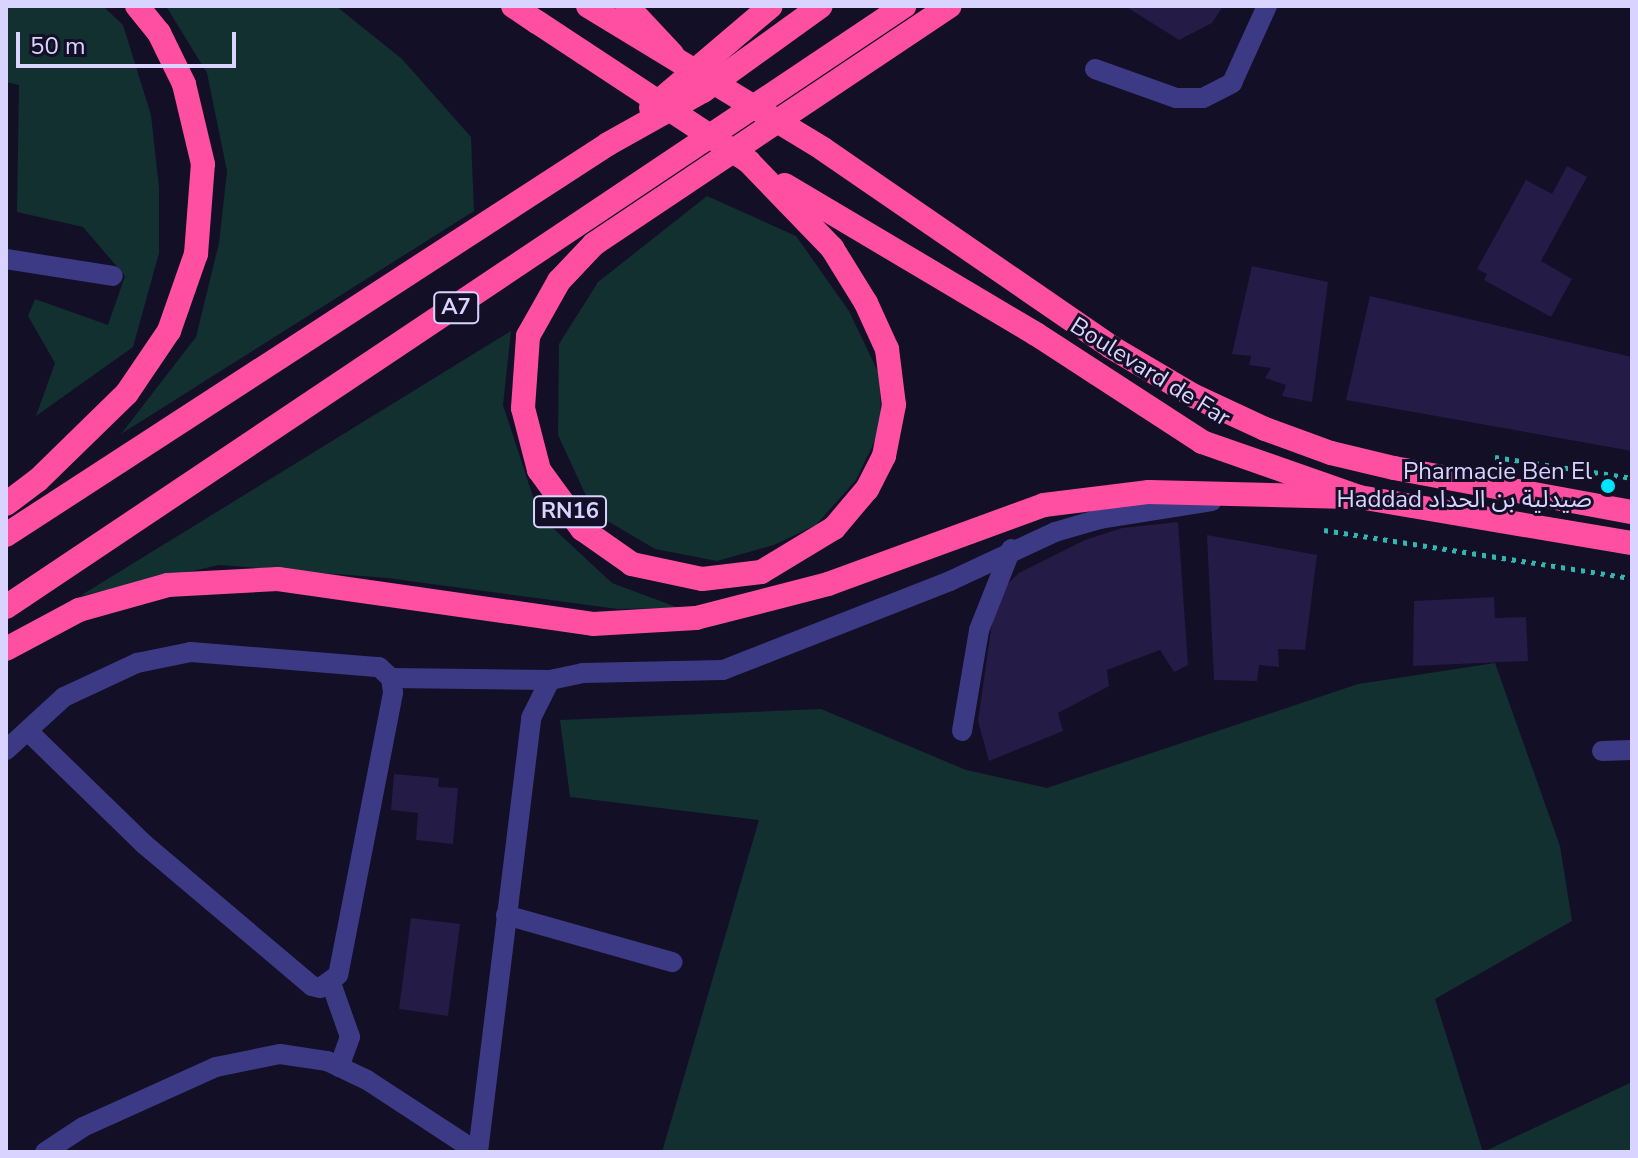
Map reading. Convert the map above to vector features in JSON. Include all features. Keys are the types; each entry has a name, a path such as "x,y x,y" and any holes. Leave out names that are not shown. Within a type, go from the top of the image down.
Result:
{"highway":[{"path":"6,504 38,480 127,393 169,331 196,254 203,164 184,84 159,33 137,6"},
{"name":"RN16","path":"513,6 537,22 749,162 832,248 866,303 887,349 894,405 884,456 867,489 834,528 761,572 702,579 632,564 582,529 539,470 523,408 528,336 559,281 594,244 950,6"},
{"name":"Boulevard de Far","path":"588,6 823,149 1111,347 1194,396 1265,429 1382,465 1632,512"},
{"path":"627,6 681,64"},
{"path":"608,144 771,6"},
{"name":"A7","path":"6,535 608,144 703,91 821,6"},
{"name":"A7","path":"6,607 904,6"},
{"name":"Boulevard de Far","path":"749,162 1036,334 1202,442 1359,497 1632,543"},
{"path":"6,649 79,610 168,585 278,579 593,624 696,618 828,584 1044,505 1149,492 1359,497"}],"street":[{"path":"1095,69 1176,98 1203,98 1232,83 1267,6"},
{"path":"6,259 113,276"},
{"path":"391,678 550,680 583,673 723,670 950,581 1011,549 1100,519 1247,496"},
{"path":"962,731 979,630 1011,549"},
{"path":"6,750 64,697 137,663 191,652 354,662 379,667 391,678 393,693 338,975 331,983 312,986 144,844 28,731"},
{"path":"45,1152 83,1127 216,1067 280,1054 339,1067 478,1152 531,718 550,680"},
{"path":"1602,751 1632,750"},
{"path":"506,915 672,962"},
{"path":"331,983 350,1037 339,1067"}],"path":[{"path":"1479,454 1632,478"},
{"path":"1324,530 1632,578"}],"green space":[{"path":"6,6 103,6 123,25 151,115 159,187 159,253 133,347 36,416 55,363 28,316 35,299 108,325 125,276 83,227 17,212 19,85 6,82"},
{"path":"166,6 336,6 402,59 471,137 474,211 121,434 196,337 219,243 227,171 207,73"},
{"path":"707,196 796,236 849,311 880,376 881,428 856,480 816,525 774,545 717,561 655,549 594,513 558,435 559,344 598,282"},
{"path":"511,331 503,405 539,515 612,583 679,608 618,609 387,578 219,565 80,596"},
{"path":"1495,663 1560,846 1572,921 1435,999 1483,1152 662,1152 759,820 570,797 560,720 821,709 966,770 1047,788 1358,684"},
{"path":"1632,1082 1632,1152 1483,1152"}],"building":[{"path":"1125,6 1223,6 1212,23 1179,40"},
{"path":"1567,166 1587,177 1541,261 1572,279 1551,317 1484,280 1487,274 1477,269 1526,180 1552,194"},
{"path":"1252,266 1328,282 1312,402 1282,396 1286,385 1265,378 1271,368 1249,365 1251,356 1232,354"},
{"path":"1370,296 1632,357 1632,451 1346,400"},
{"path":"1178,522 1188,665 1174,672 1160,650 1107,670 1109,686 1058,713 1063,731 989,761 978,721 996,595 1019,573 1085,540 1122,528"},
{"path":"1207,535 1317,555 1305,650 1278,649 1279,667 1259,665 1257,681 1214,680"},
{"path":"1494,597 1495,618 1526,617 1528,661 1413,666 1414,601"},
{"path":"394,774 439,778 438,787 458,788 453,844 416,840 418,813 391,810"},
{"path":"411,918 460,924 448,1016 399,1009"}],"place":[{"name":"Pharmacie Ben El Haddad صيدلية بن الحداد","path":"1608,486"}]}
